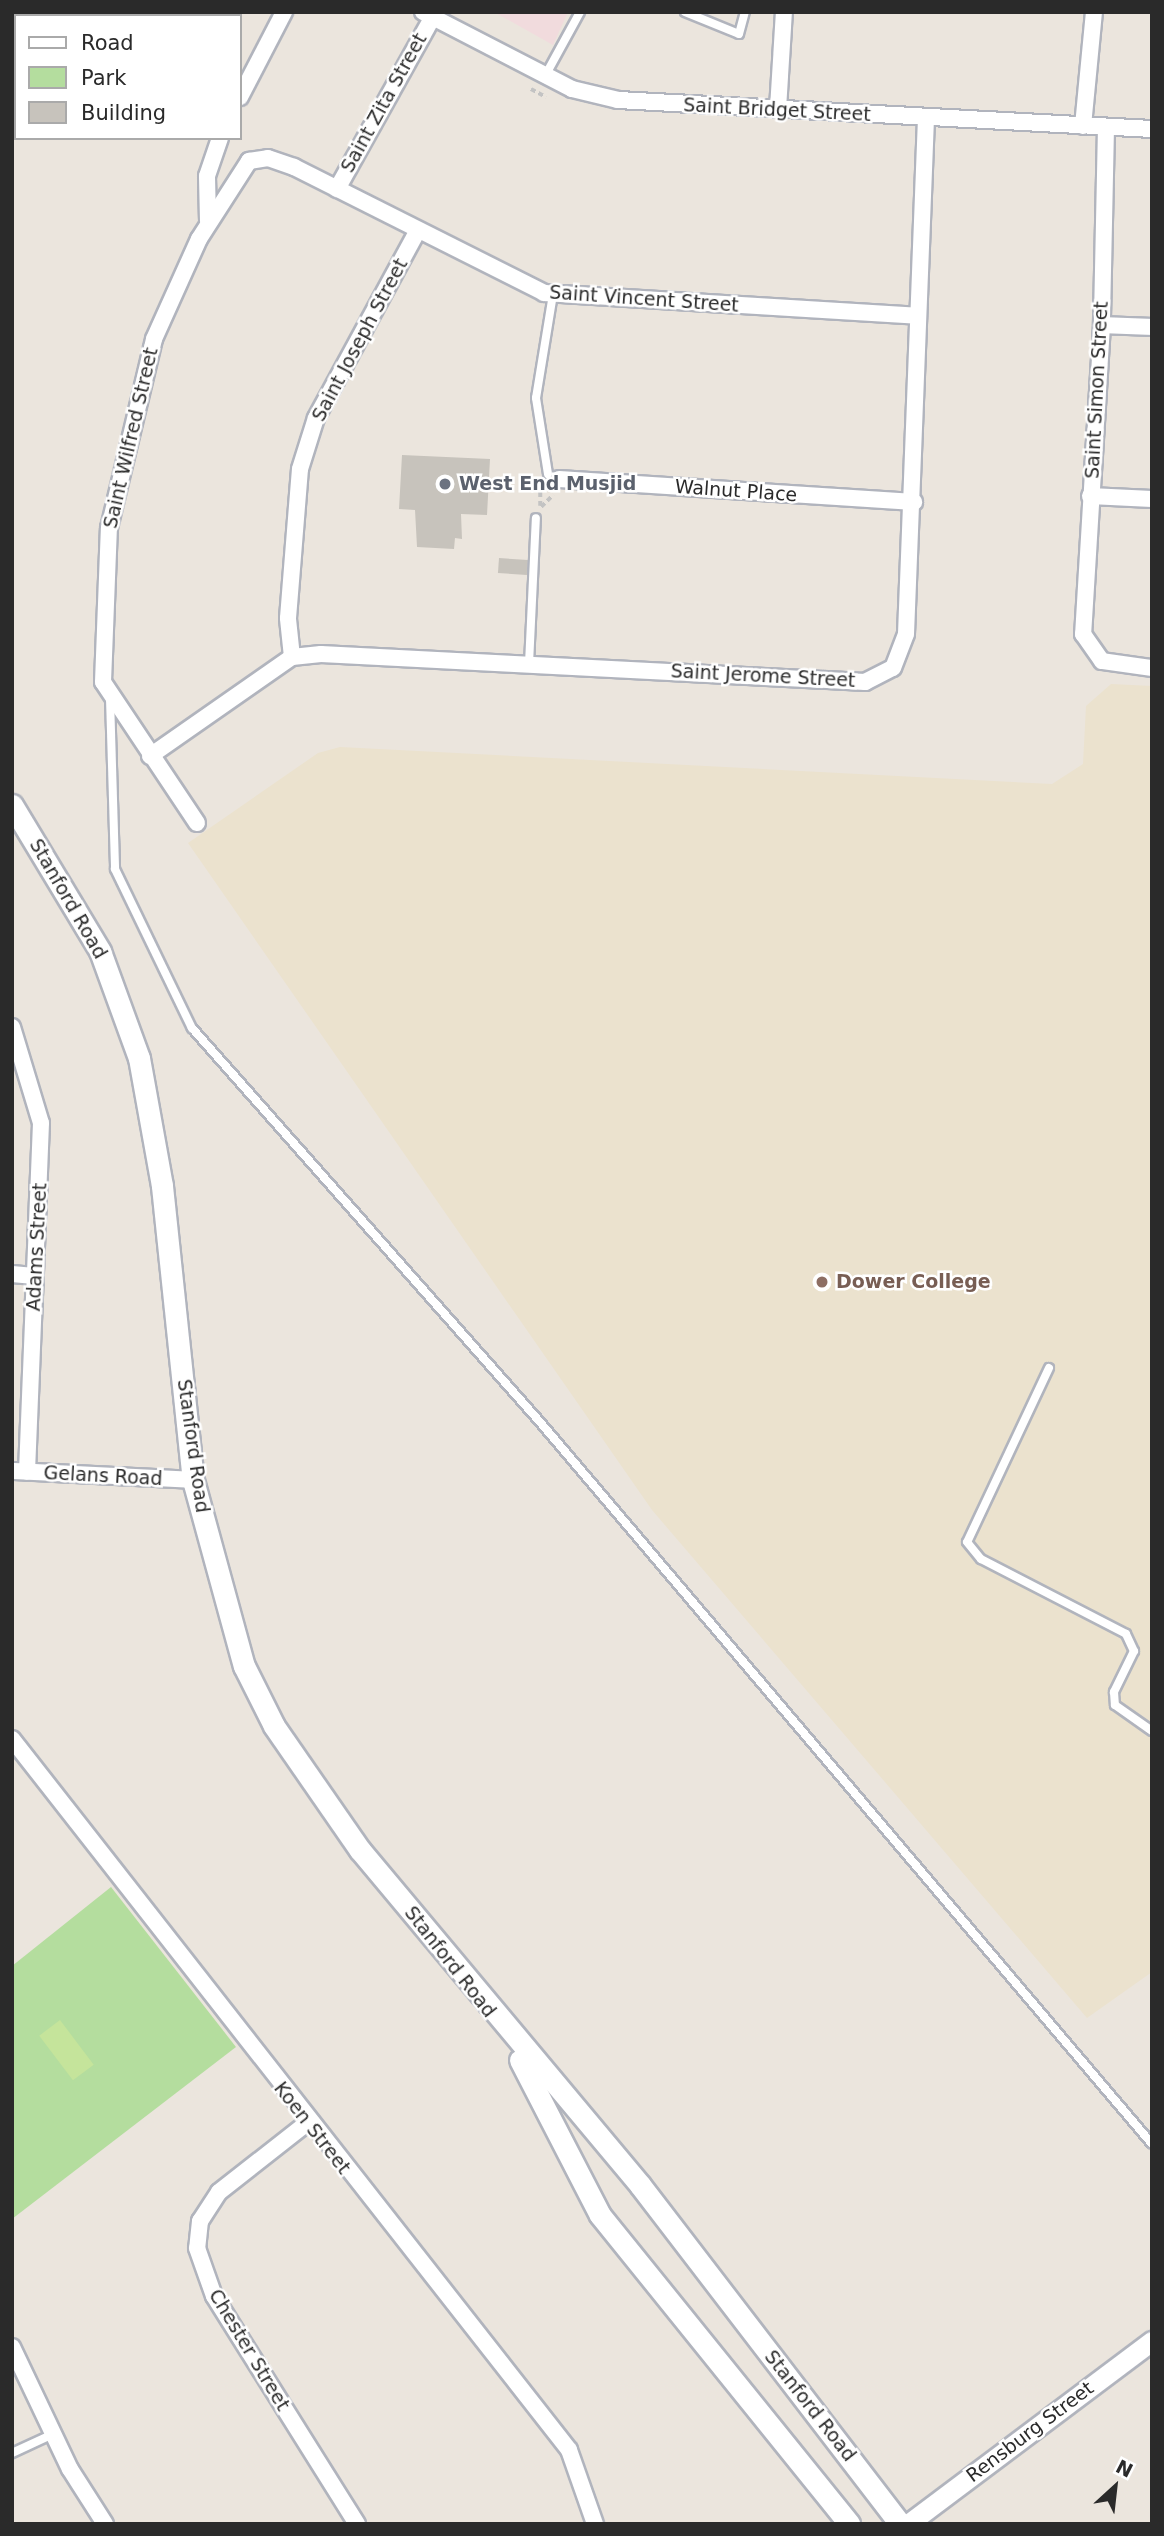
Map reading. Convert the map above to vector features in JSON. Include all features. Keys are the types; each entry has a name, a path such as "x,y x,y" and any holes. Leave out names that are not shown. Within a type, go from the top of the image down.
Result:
{"main road":[{"name":"Stanford Road","path":"12,805 100,951 139,1058 162,1186 193,1480 244,1666 274,1726 360,1850 505,2031 639,2185 900,2524"},
{"name":"Stanford Road","path":"505,2031 600,2215 849,2524"}],"street":[{"path":"242,93 284,12"},
{"path":"778,109 784,12"},
{"path":"1083,126 1094,12"},
{"name":"Saint Bridget Street","path":"427,15 545,76 618,100 1152,129"},
{"name":"Saint Zita Street","path":"337,189 427,15"},
{"name":"Saint Jerome Street","path":"292,657 878,678 901,655 906,634 914,502 917,316 926,118"},
{"name":"Saint Simon Street","path":"1106,127 1102,324 1083,634 1091,651 1110,665 1152,668"},
{"path":"208,221 207,176 219,140"},
{"name":"Saint Vincent Street","path":"239,170 268,158 337,189 418,232 553,294 917,316"},
{"name":"Saint Wilfred Street","path":"197,823 110,698 101,660 109,528 154,339 208,221 239,170"},
{"name":"Saint Joseph Street","path":"292,657 288,618 300,469 316,418 418,232"},
{"path":"1102,324 1152,327"},
{"name":"Walnut Place","path":"552,477 914,502"},
{"path":"1090,496 1152,499"},
{"path":"150,756 292,657"},
{"name":"Adams Street","path":"12,1027 41,1123 34,1276 20,1471"},
{"path":"12,1274 34,1276"},
{"name":"Gelans Road","path":"20,1471 193,1480"},
{"name":"Koen Street","path":"12,1739 307,2123 569,2450 595,2524"},
{"name":"Chester Street","path":"307,2123 219,2192 200,2221 197,2248 214,2296 357,2524"},
{"name":"Rensburg Street","path":"908,2524 1152,2341"},
{"path":"12,2347 53,2434 106,2524"}],"lane":[{"path":"545,76 580,12"},
{"path":"685,12 739,34 745,12"},
{"path":"552,477 536,398 541,335 553,294"},
{"path":"529,664 536,518"},
{"path":"110,698 115,869 192,1028 540,1422 1152,2144"},
{"path":"1049,1368 967,1542 982,1559 1126,1634 1133,1651 1115,1705 1152,1731"},
{"path":"12,2454 53,2434"}],"path":[{"path":"541,507 552,477"},
{"path":"536,518 552,477"}],"shaded area":[{"path":"494,12 568,12 553,45"},
{"name":"Dower College","path":"1111,684 1152,686 1152,1972 1087,2018 652,1510 188,843 318,753 340,747 1052,784 1083,764 1086,706"}],"green space":[{"path":"111,1887 236,2047 12,2219 12,1966"},
{"path":"60,2020 94,2065 73,2080 39,2036"}],"building":[{"name":"West End Musjid","path":"402,455 490,459 487,515 461,514 462,539 455,538 454,549 417,547 415,510 399,509"},
{"path":"499,558 528,560 527,575 498,573"}],"place":[{"name":"West End Musjid","path":"445,484"},
{"name":"Dower College","path":"822,1282"}]}
